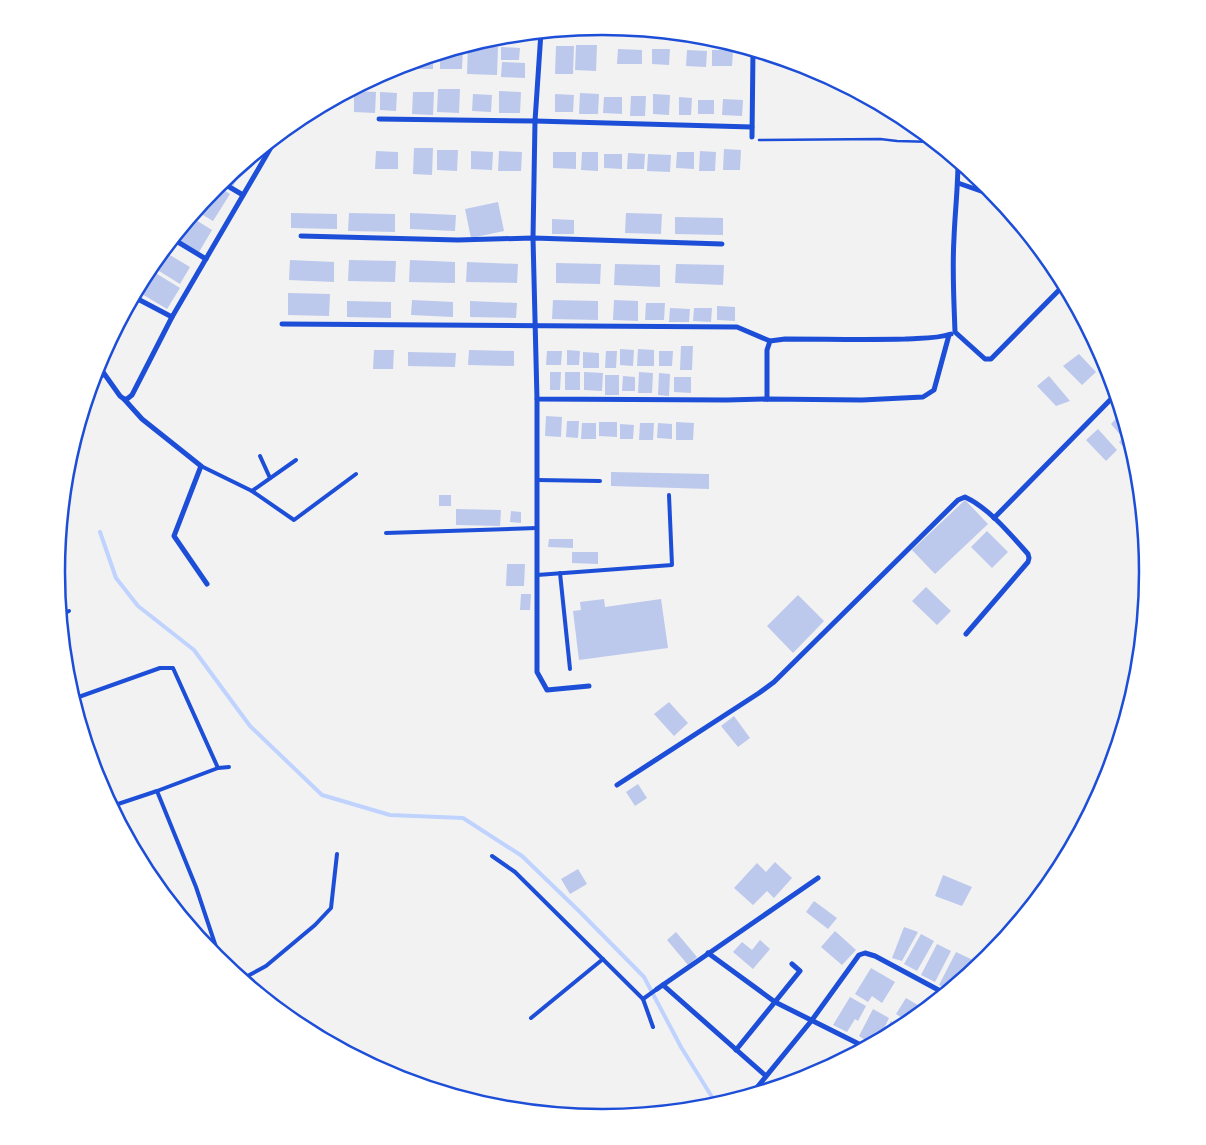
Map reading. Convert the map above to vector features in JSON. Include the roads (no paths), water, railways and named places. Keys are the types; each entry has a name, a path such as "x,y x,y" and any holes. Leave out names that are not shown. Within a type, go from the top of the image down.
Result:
{"street":[{"path":"541,39 535,121 532,238 537,399 537,672 547,690 589,686"},
{"path":"752,137 753,57"},
{"path":"379,119 752,127"},
{"path":"124,400 132,395 172,317 268,153"},
{"path":"958,169 953,285 955,332 985,359 992,359 1059,290"},
{"path":"958,183 983,192"},
{"path":"229,187 243,195"},
{"path":"301,236 458,240 532,238 722,244"},
{"path":"179,243 206,259"},
{"path":"140,300 172,317"},
{"path":"282,324 737,327 770,341 785,339 901,339 942,337 955,332"},
{"path":"537,399 862,400 923,397 934,390 949,335"},
{"path":"767,399 767,350 770,341"},
{"path":"104,374 142,419 200,466 174,536 208,584"},
{"path":"994,518 1111,399"},
{"path":"617,786 774,682 958,500 965,498 974,501 994,518 1028,554 1029,558 1028,562 966,634"},
{"path":"657,989 818,878"},
{"path":"708,953 775,1002 860,1045"},
{"path":"757,1087 812,1020 859,956 865,953 875,956 940,991"},
{"path":"736,1050 800,970 792,964"},
{"path":"663,985 766,1076"}],"lane":[{"path":"260,456 270,478"},
{"path":"252,491 296,460"},
{"path":"200,466 252,491 294,520 356,474"},
{"path":"537,480 600,481"},
{"path":"537,575 672,565 669,495"},
{"path":"386,533 537,528"},
{"path":"560,573 570,669"},
{"path":"80,696 160,668 174,668 218,768"},
{"path":"118,804 218,768 229,767"},
{"path":"157,791 196,887 215,945"},
{"path":"248,976 266,966 316,925 331,908 337,854"},
{"path":"492,856 515,872 643,999 653,1027"},
{"path":"531,1018 603,959"},
{"path":"643,999 657,989"}],"waterway":[{"path":"100,532 116,578 138,606 194,650 250,726 322,795 390,815 463,818 522,856 644,977 681,1047 713,1099"}]}
